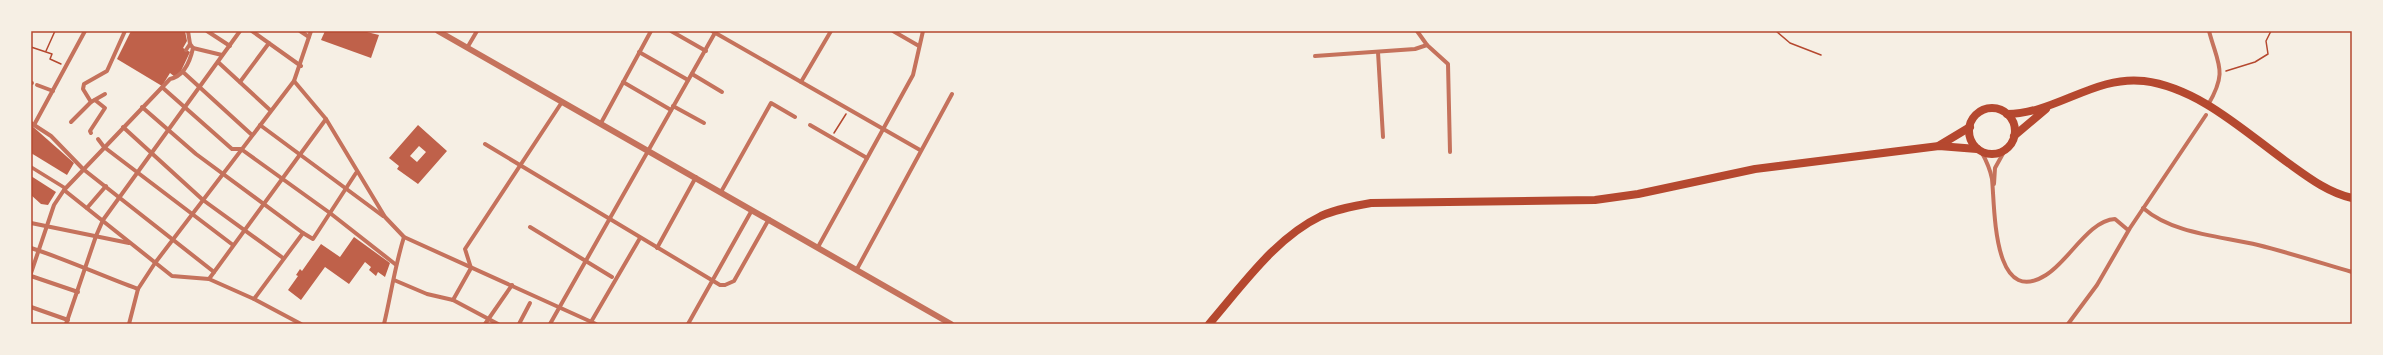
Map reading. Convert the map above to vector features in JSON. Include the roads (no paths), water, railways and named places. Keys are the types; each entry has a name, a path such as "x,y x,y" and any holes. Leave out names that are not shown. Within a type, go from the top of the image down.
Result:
{"main road":[{"path":"1979,150 1970,139 1970,127 1975,116 1985,110 1996,109 2007,114 2021,114 2048,107 2083,91 2126,80 2145,81 2167,86 2208,105 2307,176 2326,188 2352,198"},
{"path":"1209,324 1274,251 1298,230 1321,216 1347,207 1371,203 1595,200 1638,194 1755,168 1939,146 1979,150 1994,154 2005,150 2014,136 2048,107"},
{"path":"2007,114 2014,124 2014,136"},
{"path":"1939,146 1970,127"}],"street":[{"path":"86,31 33,124 51,136 84,169 214,272"},
{"path":"91,133 90,131 105,108 93,101 83,89 84,84 107,71 124,33 118,31"},
{"path":"188,31 190,44 193,48 222,55"},
{"path":"207,31 230,46"},
{"path":"31,307 67,322 96,236 103,220 136,172 240,31"},
{"path":"252,31 301,66"},
{"path":"300,31 308,37"},
{"path":"129,324 138,289 155,263 294,80 301,66 308,37 311,31"},
{"path":"438,31 648,149 951,324"},
{"path":"467,48 477,31"},
{"path":"601,123 650,31"},
{"path":"671,31 706,51"},
{"path":"801,82 831,31"},
{"path":"893,31 919,46"},
{"path":"818,247 884,130 913,75 923,31"},
{"path":"1417,31 1427,45 1448,64 1450,152"},
{"path":"2208,105 2217,90 2221,67 2209,31"},
{"path":"550,324 648,149 706,51 715,32 920,150"},
{"path":"240,82 269,43"},
{"path":"186,50 190,44"},
{"path":"1315,56 1415,49 1427,45"},
{"path":"31,273 54,206 65,189 142,107 163,88 171,77 177,78 183,72 193,48"},
{"path":"639,52 688,80"},
{"path":"1378,52 1383,136"},
{"path":"218,62 270,110"},
{"path":"183,72 252,135"},
{"path":"692,74 722,92"},
{"path":"294,80 326,119 356,173 385,217"},
{"path":"623,82 704,123"},
{"path":"37,85 53,91"},
{"path":"163,88 232,149 241,149 330,213 395,264"},
{"path":"71,122 93,101 106,94"},
{"path":"857,269 920,150 952,94"},
{"path":"453,300 471,268 465,250 562,102"},
{"path":"721,192 771,103 795,117"},
{"path":"142,107 196,154 223,172 313,239 356,173"},
{"path":"2068,324 2097,285 2128,230 2206,115"},
{"path":"209,279 326,119"},
{"path":"260,125 385,217 404,237 471,268 512,284 559,308 596,324"},
{"path":"810,125 867,158"},
{"path":"123,127 202,200 283,258"},
{"path":"98,139 104,147 136,172 234,245"},
{"path":"485,144 656,248 712,280 725,285 734,281 769,220"},
{"path":"1979,150 1988,165 1994,201 1998,250 2003,263 2009,272 2027,282 2040,279 2059,266 2076,246 2102,222 2115,218 2128,230"},
{"path":"1994,201 1995,168 2005,150"},
{"path":"31,167 65,189 129,243 172,276 209,279 254,299 301,324"},
{"path":"656,248 696,177"},
{"path":"87,208 106,186"},
{"path":"2143,208 2154,217 2174,226 2260,246 2352,272"},
{"path":"688,324 752,210"},
{"path":"31,223 129,243"},
{"path":"530,228 612,277"},
{"path":"254,299 303,233"},
{"path":"384,324 394,280 395,264 404,237"},
{"path":"591,322 640,238"},
{"path":"31,248 138,289"},
{"path":"31,276 78,292"},
{"path":"394,280 427,294 453,300 498,324"},
{"path":"485,324 512,284"},
{"path":"519,324 530,303"}]}
